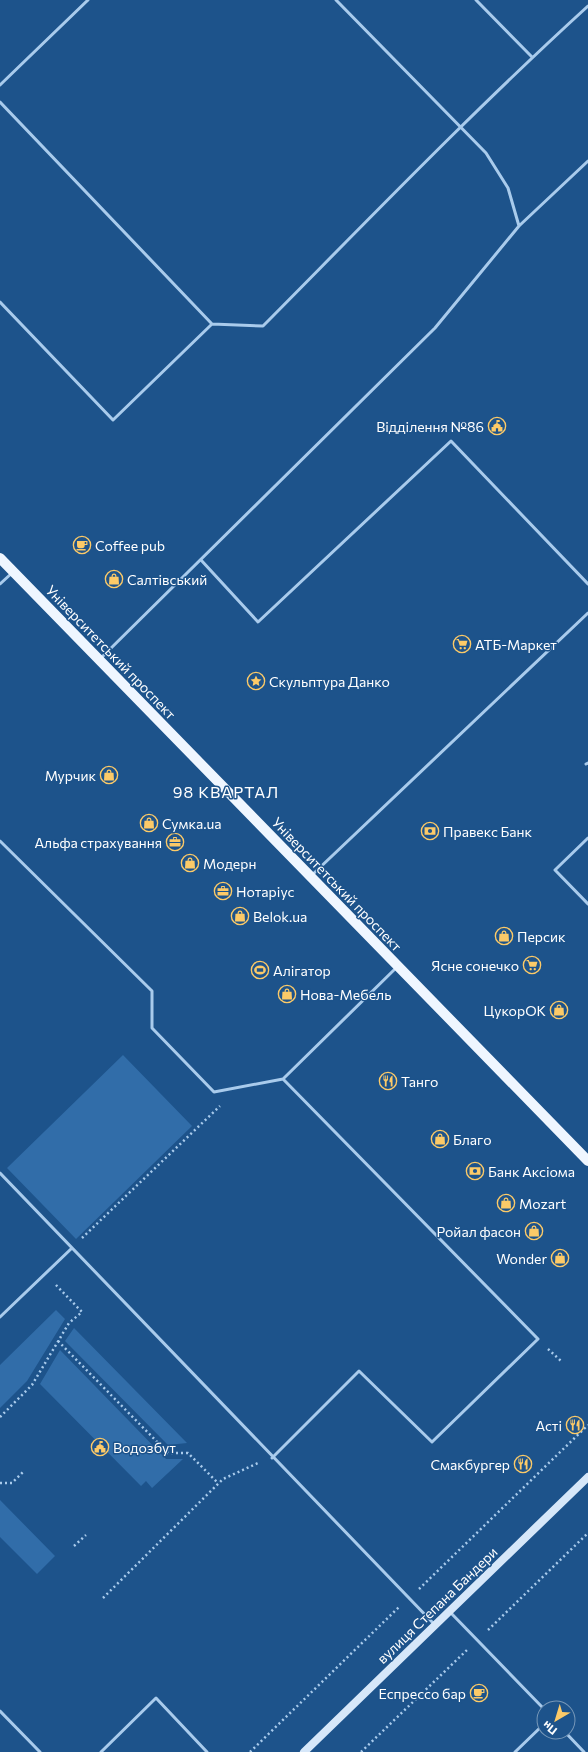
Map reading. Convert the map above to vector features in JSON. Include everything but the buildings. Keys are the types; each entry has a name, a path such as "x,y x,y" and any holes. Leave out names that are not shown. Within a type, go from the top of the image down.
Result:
{"main road":[{"name":"Університетський проспект","path":"0,558 588,1161"}],"street":[{"name":"вулиця Степана Бандери","path":"304,1752 588,1478"}],"lane":[{"path":"0,85 88,0"},
{"path":"336,0 486,153 508,188 519,226"},
{"path":"476,0 532,57"},
{"path":"0,102 212,324 263,326 532,57 588,6"},
{"path":"99,660 435,328 519,226 588,161"},
{"path":"0,302 113,420 212,324"},
{"path":"200,560 258,622 451,441 588,584"},
{"path":"0,584 13,571"},
{"path":"311,877 588,614"},
{"path":"588,838 555,870 588,904"},
{"path":"0,841 152,992 152,1028 214,1092 283,1079 398,966"},
{"path":"272,1458 359,1371 432,1442 538,1339 283,1079"},
{"path":"0,1173 272,1458 435,1626"},
{"path":"0,1316 72,1248"},
{"path":"450,1612 536,1701"},
{"path":"101,1752 156,1698 207,1752"},
{"path":"0,1711 40,1752"},
{"path":"515,1752 536,1732"},
{"path":"573,1740 584,1752"}],"path":[{"path":"72,1248 241,1087"},
{"path":"0,1417 32,1385 69,1323 82,1312 45,1274"},
{"path":"58,1341 168,1453 188,1453 218,1484"},
{"path":"103,1598 223,1479 272,1458"},
{"path":"0,1483 12,1483 23,1472"},
{"path":"74,1546 86,1535"}],"shaded area":[{"path":"123,1055 192,1126 76,1239 7,1168"},
{"path":"56,1310 65,1319 27,1381 0,1408 0,1365"},
{"path":"74,1328 187,1443 168,1445 65,1341"},
{"path":"60,1350 166,1459 183,1459 152,1488 146,1481 141,1486 40,1384"},
{"path":"0,1500 55,1556 37,1574 0,1537"}],"place":[{"name":"Відділення №86","path":"497,426"},
{"name":"Coffee pub","path":"82,545"},
{"name":"Салтівський","path":"114,579"},
{"name":"АТБ-Маркет","path":"462,644"},
{"name":"Скульптура Данко","path":"256,681"},
{"name":"Мурчик","path":"109,775"},
{"name":"Сумка.ua","path":"149,823"},
{"name":"Правекс Банк","path":"430,831"},
{"name":"Альфа страхування","path":"175,842"},
{"name":"Модерн","path":"190,863"},
{"name":"Нотаріус","path":"223,891"},
{"name":"Belok.ua","path":"240,916"},
{"name":"Персик","path":"504,936"},
{"name":"Ясне сонечко","path":"532,965"},
{"name":"Алігатор","path":"260,970"},
{"name":"Нова-Мебель","path":"287,994"},
{"name":"ЦукорОК","path":"559,1010"},
{"name":"Танго","path":"388,1081"},
{"name":"Благо","path":"440,1139"},
{"name":"Банк Аксіома","path":"475,1171"},
{"name":"Mozart","path":"506,1203"},
{"name":"Ройал фасон","path":"534,1231"},
{"name":"Wonder","path":"560,1258"},
{"name":"Асті","path":"575,1425"},
{"name":"Водозбут","path":"100,1447"},
{"name":"Смакбургер","path":"523,1464"},
{"name":"Еспрессо бар","path":"479,1693"}],"district":[{"name":"98 КВАРТАЛ","path":"226,791"}]}
